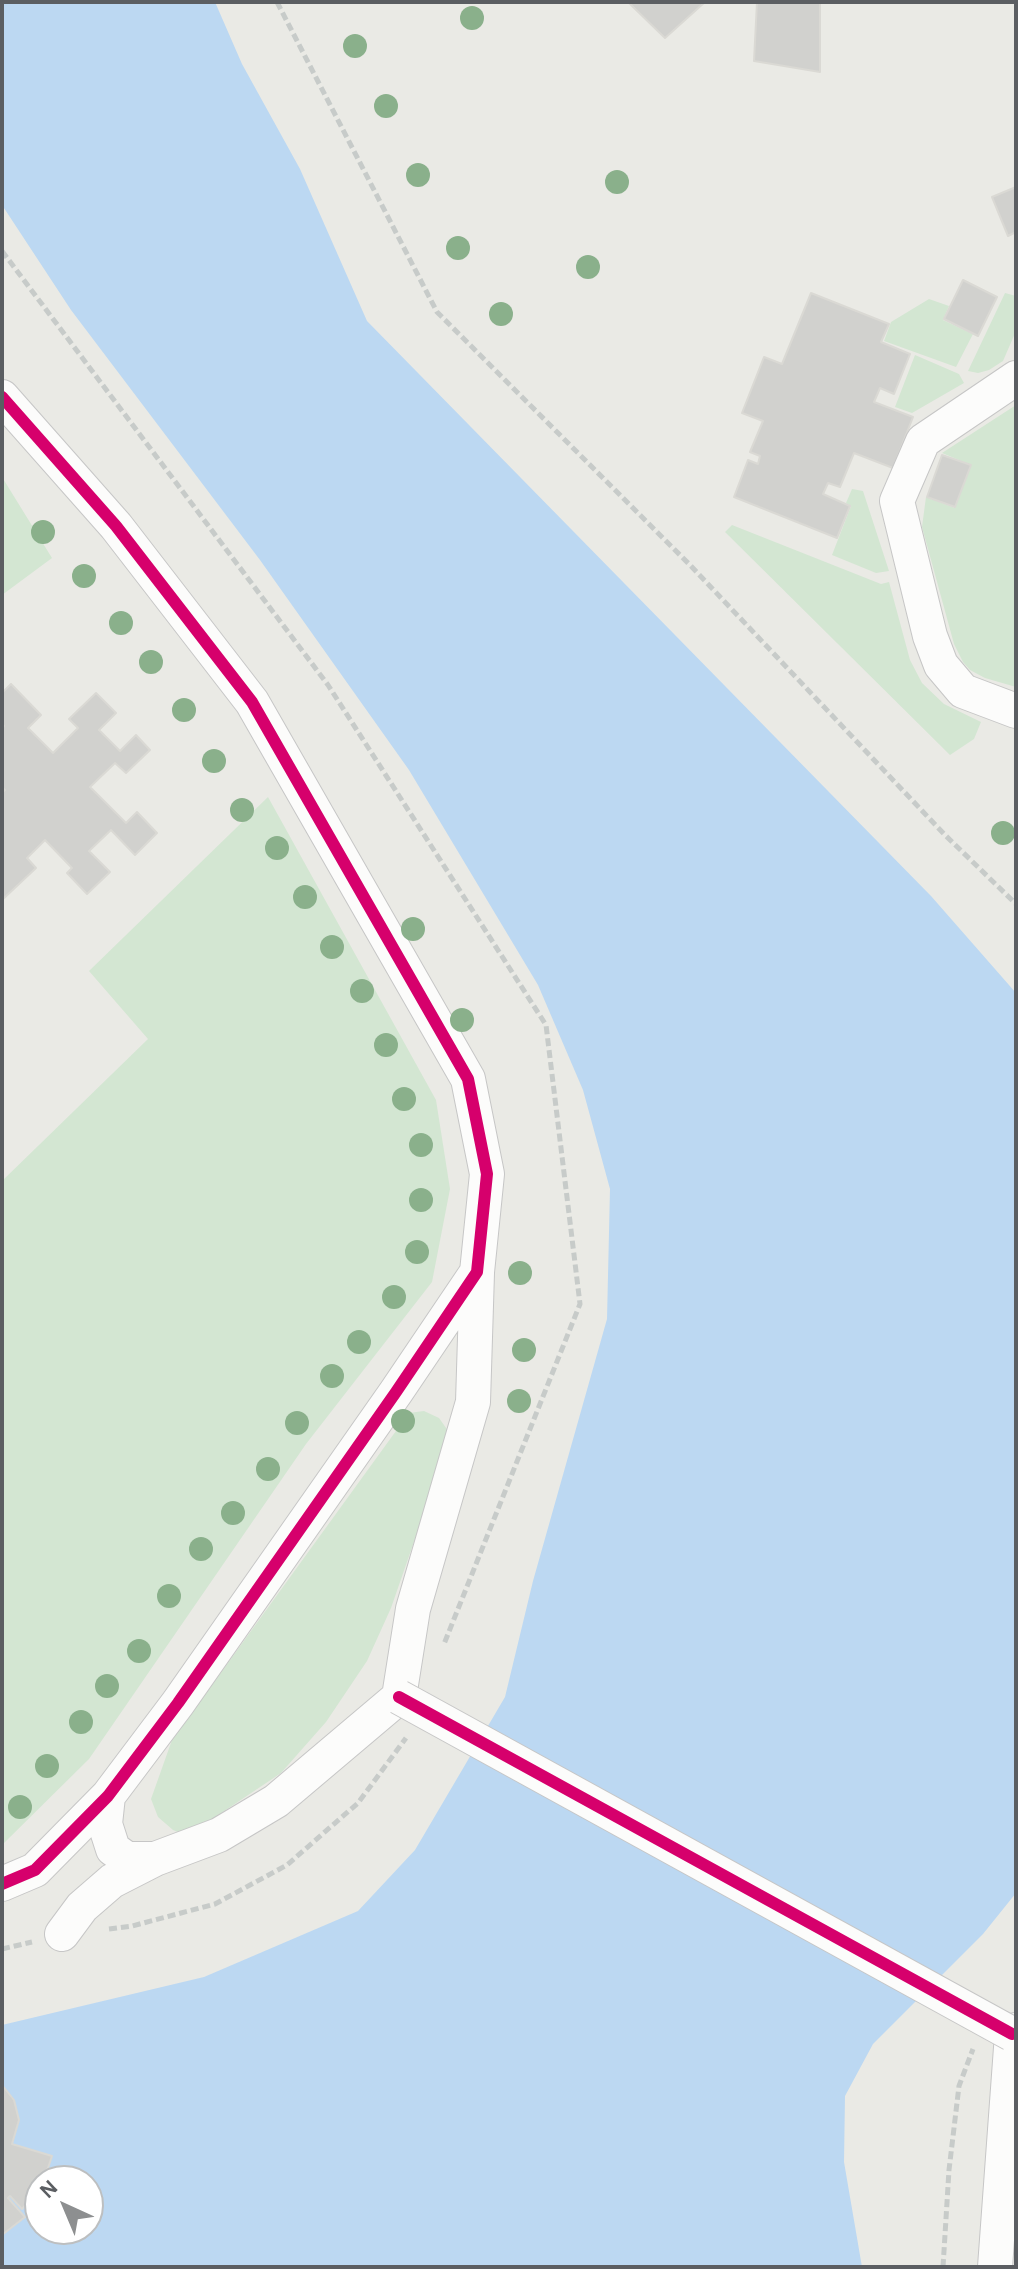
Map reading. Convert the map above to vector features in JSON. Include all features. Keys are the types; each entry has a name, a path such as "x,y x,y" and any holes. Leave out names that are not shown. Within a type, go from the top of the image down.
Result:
{"street":[{"path":"1016,378 923,441 897,501 930,636 941,665 963,691 1016,711"},
{"path":"2,397 116,526 252,702 468,1079 487,1174 477,1272 473,1402 413,1609 405,1711"},
{"path":"2,1884 35,1870 108,1796 187,1690 477,1272"},
{"path":"62,1934 82,1907 112,1881 155,1859 219,1835 276,1801 405,1711"},
{"path":"405,1711 1014,2032 995,2267"},
{"path":"108,1796 105,1824 113,1849 127,1859 155,1859"}],"path":[{"path":"277,2 437,312 690,565 944,834 1016,904"},
{"path":"2,251 328,685 546,1025 580,1304 443,1646"},
{"path":"2,1949 62,1934 132,1926 215,1904 287,1865 358,1803 407,1737 405,1711"},
{"path":"943,2267 949,2170 959,2086 978,2036"}],"green space":[{"path":"1005,293 1016,296 1016,331 1003,361 989,370 978,373 968,371"},
{"path":"929,299 949,306 943,320 973,334 956,367 884,341 891,322"},
{"path":"915,355 959,374 964,383 912,413 895,407"},
{"path":"1016,405 1016,687 985,678 963,662 954,644 922,527 926,497 955,508 971,465 942,453"},
{"path":"2,477 52,558 2,595"},
{"path":"852,489 863,491 889,571 876,573 832,555 851,506 846,503"},
{"path":"732,525 881,584 889,582 910,660 922,683 944,704 981,722 974,739 950,755 725,532"},
{"path":"268,797 436,1100 450,1189 432,1282 306,1444 89,1759 2,1845 2,1181 148,1039 89,971"},
{"path":"424,1411 439,1418 451,1435 391,1608 367,1661 326,1722 281,1773 187,1836 173,1830 158,1817 151,1799 172,1740 409,1413"}],"water":[{"path":"2,2 215,2 242,64 300,169 367,321 931,896 1016,993 1016,1893 983,1934 873,2044 845,2096 844,2162 862,2267 2,2267 2,2025 204,1977 358,1911 415,1850 505,1697 533,1581 607,1319 610,1189 583,1090 538,985 409,770 260,560 71,310 2,205"}],"building":[{"path":"628,2 705,2 665,38"},
{"path":"757,2 820,2 820,72 754,61"},
{"path":"1016,187 1016,232 1008,236 992,197"},
{"path":"963,280 997,297 978,336 944,319"},
{"path":"811,293 889,324 881,342 910,354 894,394 880,388 874,402 913,417 893,468 854,453 840,487 828,483 823,494 850,506 837,538 734,497 748,460 758,464 760,456 750,452 763,421 742,413 764,357 782,364"},
{"path":"942,455 971,465 955,507 927,497"},
{"path":"11,684 41,715 28,728 53,753 78,728 69,719 96,693 116,713 99,730 120,751 136,735 150,750 126,773 115,763 90,787 126,823 137,812 157,833 135,855 111,830 89,851 110,872 87,894 67,873 72,868 45,840 27,858 36,868 2,900 2,793 5,790 2,787 2,693"},
{"path":"2,2085 14,2100 19,2120 12,2144 52,2156 49,2165 24,2165 24,2207 22,2209 10,2196 8,2198 24,2218 2,2235"}],"cycle path":[{"path":"2,397 116,526 252,702 468,1079 487,1174 477,1272 396,1392 178,1703 108,1796 35,1870 2,1884"},
{"path":"399,1697 1012,2034"}]}
